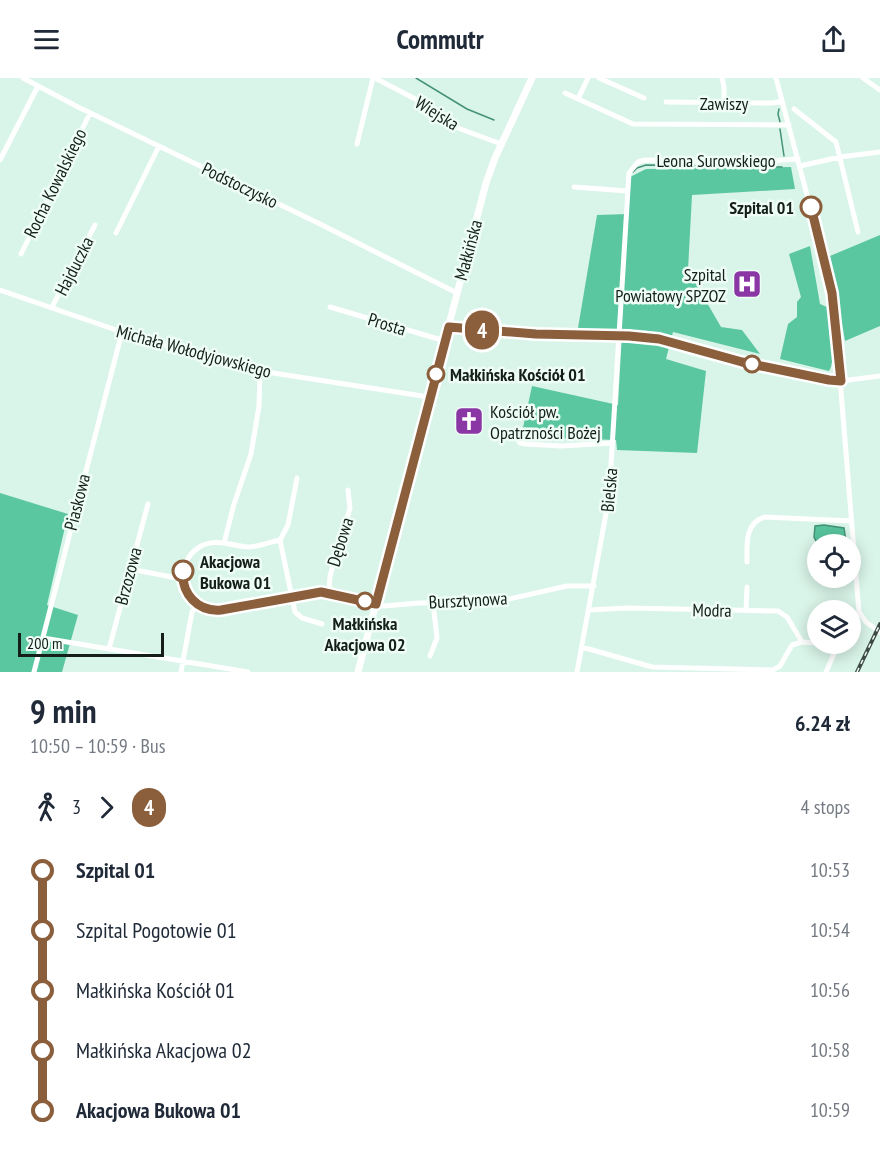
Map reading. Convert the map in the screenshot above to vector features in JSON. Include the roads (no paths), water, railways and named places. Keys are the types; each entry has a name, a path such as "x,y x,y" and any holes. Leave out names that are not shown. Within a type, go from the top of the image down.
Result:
{"main road":[{"name":"Małkińska","path":"358,672 486,183 531,79"}],"street":[{"name":"Podstoczysko","path":"23,78 457,293"},
{"path":"357,144 374,78"},
{"name":"Wiejska","path":"374,78 421,102 439,119 501,144"},
{"path":"578,99 588,78"},
{"path":"599,78 644,98"},
{"path":"722,78 724,103"},
{"path":"776,78 831,284 859,600"},
{"path":"863,78 880,90"},
{"path":"0,160 38,86"},
{"path":"565,93 633,124 789,125"},
{"name":"Zawiszy","path":"666,102 773,103 782,101"},
{"path":"794,109 836,142 858,232"},
{"name":"Rocha Kowalskiego","path":"21,254 90,113"},
{"path":"116,232 159,146"},
{"name":"Leona Surowskiego","path":"635,165 645,160 799,163 880,152"},
{"name":"Bielska","path":"577,672 609,497 627,191 629,172 635,165"},
{"path":"574,187 627,191"},
{"name":"Hajduczka","path":"52,307 95,225"},
{"name":"Michała Wołodyjowskiego","path":"0,290 122,332 224,363 260,371 429,397"},
{"name":"Prosta","path":"330,307 445,341"},
{"path":"449,327 536,334 620,336 670,341 742,362 829,380 841,381 880,376"},
{"name":"Piaskowa","path":"34,672 122,332"},
{"path":"224,543 251,454 259,406 260,371"},
{"path":"517,438 520,443 561,446 612,443"},
{"path":"297,478 288,525 280,540 291,597 298,616 322,624"},
{"name":"Dębowa","path":"329,593 330,576 350,508 348,490"},
{"name":"Brzozowa","path":"109,649 148,504"},
{"path":"747,562 749,531 759,519 764,517 852,521"},
{"path":"181,672 192,612 197,605 187,594 182,579 185,564 194,552 211,543 249,547 280,540"},
{"path":"130,569 182,579"},
{"name":"Bursztynowa","path":"197,605 208,610 216,610 319,593 329,593 384,606 496,602 567,586 594,586"},
{"path":"746,610 747,587"},
{"path":"430,656 437,638 433,603"},
{"name":"Modra","path":"590,610 627,608 782,612 788,617 802,642"},
{"path":"861,614 866,622 880,632"},
{"path":"44,638 248,672"},
{"path":"582,647 642,669 775,670 782,663 792,645 807,642"},
{"path":"826,672 834,654"}],"waterway":[{"path":"416,78 467,109 494,120"},
{"path":"779,109 780,122"},
{"path":"780,129 784,156"},
{"path":"633,172 646,165 782,167"}],"railway":[{"path":"857,672 880,624"}],"place":[{"name":"Szpital 01","path":"811,207"},
{"name":"Szpital Powiatowy SPZOZ","path":"747,284"},
{"name":"Małkińska Kościół 01","path":"436,374"},
{"name":"Kościół pw. Opatrzności Bożej","path":"469,421"},
{"name":"Akacjowa Bukowa 01","path":"183,571"},
{"name":"Małkińska Akacjowa 02","path":"365,601"}]}
